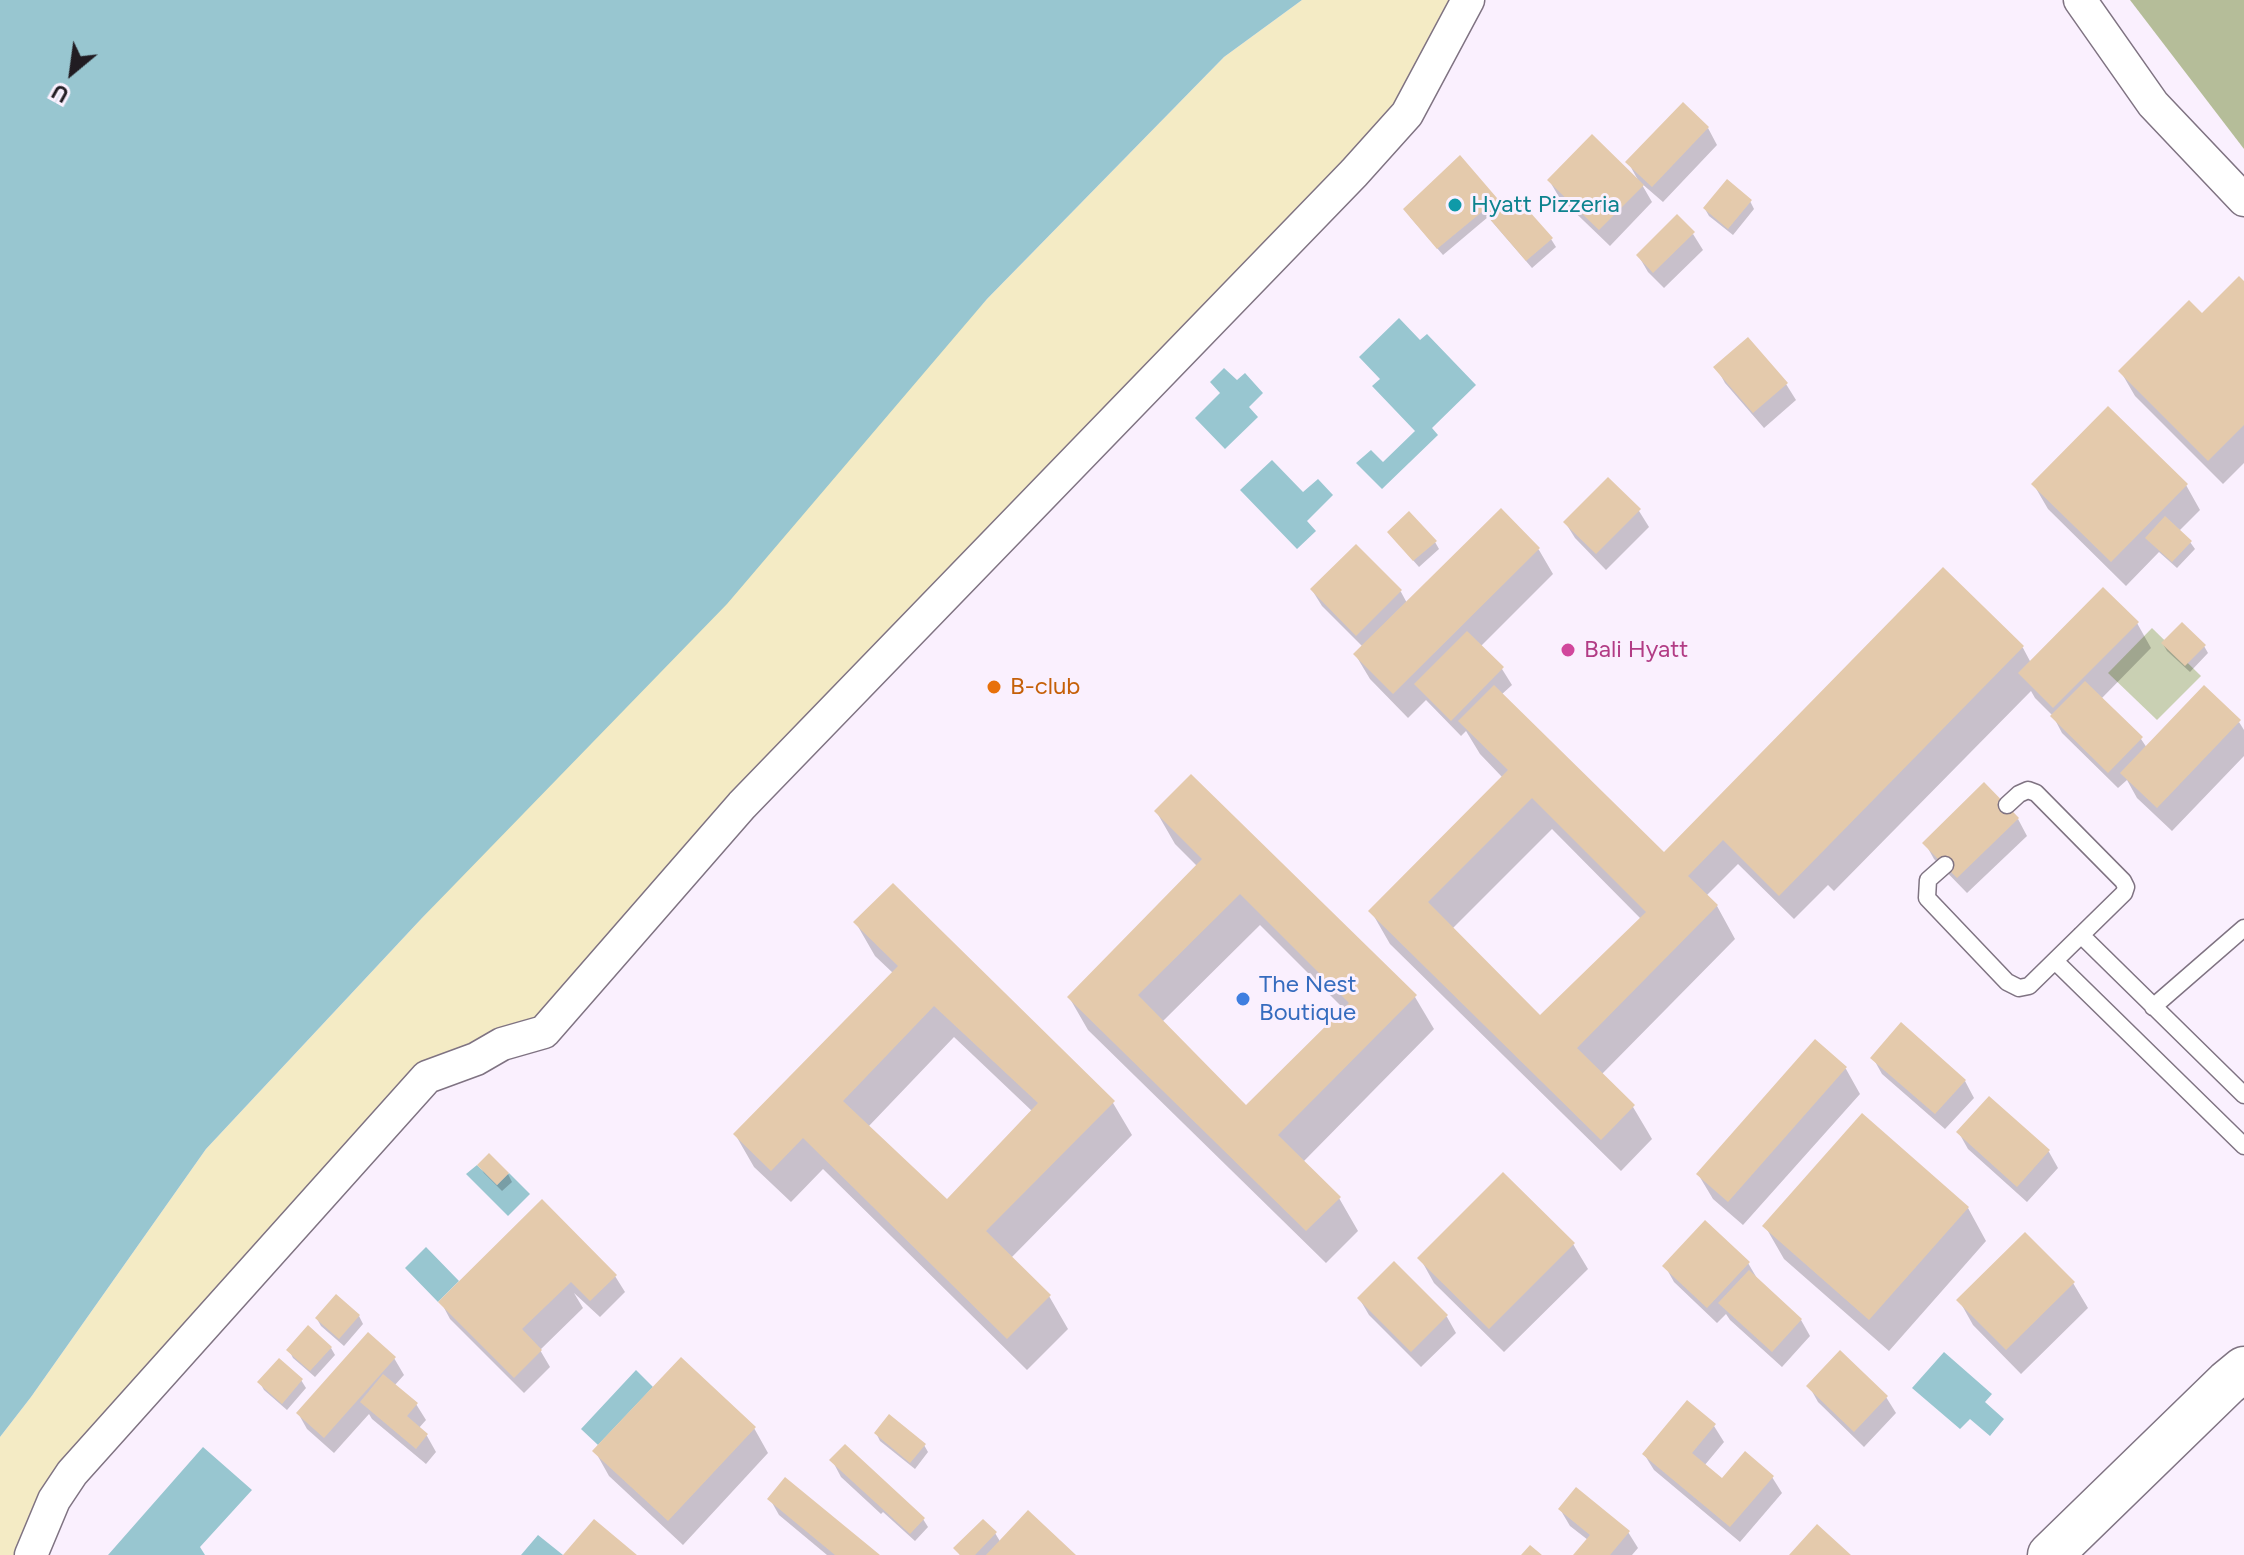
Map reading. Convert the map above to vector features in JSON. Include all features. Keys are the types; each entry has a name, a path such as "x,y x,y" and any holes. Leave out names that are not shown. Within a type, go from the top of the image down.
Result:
{"street":[{"path":"31,1555 54,1500 72,1473 427,1077 476,1059 502,1044 544,1032 742,805 1333,195 1407,114 1468,0"},
{"path":"2080,0 2153,104 2244,200"},
{"path":"2050,1555 2244,1369"}],"lane":[{"path":"1945,865 1928,880 1927,898 2007,982 2019,988 2029,986 2124,893 2126,887 2036,793 2028,790 2007,805"},
{"path":"2153,1007 2244,928"},
{"path":"2081,935 2244,1095"},
{"path":"2055,961 2244,1146"}],"green space":[{"path":"2130,0 2244,0 2244,149"},
{"path":"2152,628 2201,676 2157,720 2108,673"}],"sand":[{"path":"1302,0 1468,0 1407,114 544,1032 426,1077 132,1404 31,1555 0,1555 0,1437 206,1149 422,918 987,299 1224,57"}],"water":[{"path":"0,0 1302,0 1224,57 987,299 727,604 422,918 206,1149 0,1437"},
{"path":"1399,318 1420,340 1427,334 1476,385 1432,428 1438,435 1382,489 1356,463 1371,450 1383,462 1415,431 1372,386 1380,379 1359,357"},
{"path":"1224,368 1237,380 1245,373 1263,393 1249,407 1258,417 1225,449 1195,418 1220,393 1210,382"},
{"path":"1272,460 1303,492 1318,479 1333,495 1307,521 1316,531 1297,549 1240,490"},
{"path":"477,1165 497,1185 509,1173 530,1194 508,1216 466,1174"},
{"path":"426,1247 459,1281 438,1302 405,1268"},
{"path":"1944,1352 1992,1394 1985,1402 2004,1419 1990,1436 1970,1419 1960,1429 1912,1388"},
{"path":"636,1370 653,1387 598,1445 581,1429"},
{"path":"203,1447 252,1490 200,1547 205,1555 108,1555"},
{"path":"538,1535 563,1555 521,1555"}],"building":[{"path":"1683,102 1709,127 1652,187 1625,162"},
{"path":"1592,134 1644,185 1599,230 1547,180"},
{"name":"Hyatt Pizzeria","path":"1460,155 1509,212 1521,202 1553,238 1526,261 1483,211 1437,249 1403,209"},
{"path":"1727,179 1752,200 1728,229 1703,208"},
{"path":"1677,214 1695,232 1653,273 1636,255"},
{"path":"2239,276 2244,281 2244,425 2208,461 2118,371 2189,300 2202,313"},
{"path":"1748,337 1788,383 1753,413 1713,367"},
{"path":"2108,406 2188,484 2111,562 2031,484"},
{"path":"1608,477 1641,509 1596,554 1563,522"},
{"path":"1501,508 1540,548 1393,694 1353,654"},
{"path":"1409,511 1437,541 1413,561 1387,532"},
{"path":"2165,516 2192,541 2172,562 2145,538"},
{"path":"1356,544 1402,590 1356,636 1310,589"},
{"path":"1943,567 2024,646 1779,896 1723,840 1688,876 1718,905 1577,1048 1635,1105 1601,1140 1368,911 1508,770 1458,721 1494,685 1664,852","holes":["1532,798 1646,912 1540,1015 1428,902"]},
{"path":"2103,587 2139,622 2053,708 2018,673"},
{"path":"2182,622 2206,645 2185,666 2161,643"},
{"path":"1467,631 1504,667 1451,721 1414,684"},
{"path":"2085,681 2143,737 2108,773 2050,716"},
{"path":"2204,685 2241,720 2157,808 2120,773"},
{"path":"1191,774 1417,995 1278,1135 1341,1197 1306,1231 1067,997 1202,859 1154,811","holes":["1240,894 1349,1003 1246,1105 1138,995"]},
{"path":"1984,782 2019,818 1957,878 1922,843"},
{"path":"893,883 1115,1101 986,1231 1051,1295 1007,1339 803,1138 771,1171 733,1134 898,966 853,922","holes":["934,1006 1038,1103 947,1199 843,1101"]},
{"path":"1901,1022 1966,1080 1935,1114 1870,1058"},
{"path":"1815,1039 1847,1067 1728,1202 1696,1174"},
{"path":"1989,1096 2050,1150 2017,1187 1956,1132"},
{"path":"1862,1113 1969,1207 1869,1320 1762,1226"},
{"path":"489,1153 509,1173 497,1185 477,1165"},
{"path":"1503,1172 1575,1243 1489,1329 1417,1258"},
{"path":"542,1199 617,1275 590,1301 571,1282 522,1329 542,1350 514,1378 438,1302"},
{"path":"1705,1220 1750,1262 1707,1308 1662,1266"},
{"path":"2025,1232 2075,1282 2006,1350 1956,1300"},
{"path":"1394,1261 1448,1315 1411,1352 1357,1298"},
{"path":"1749,1270 1802,1319 1772,1352 1718,1303"},
{"path":"336,1294 360,1315 339,1339 315,1318"},
{"path":"308,1325 332,1347 310,1371 286,1350"},
{"path":"368,1332 396,1357 324,1438 296,1413"},
{"path":"1840,1350 1888,1396 1854,1432 1806,1386"},
{"path":"681,1357 756,1427 668,1521 592,1451"},
{"path":"279,1358 303,1379 282,1404 257,1382"},
{"path":"383,1374 418,1403 407,1416 428,1434 416,1449 360,1402"},
{"path":"1687,1400 1716,1424 1692,1453 1722,1478 1745,1451 1774,1476 1730,1527 1642,1454"},
{"path":"889,1414 926,1444 910,1463 874,1433"},
{"path":"845,1444 925,1518 910,1534 829,1460"},
{"path":"785,1477 880,1555 835,1555 767,1499"},
{"path":"1576,1487 1630,1531 1610,1555 1573,1555 1590,1535 1558,1509"},
{"path":"1028,1510 1076,1555 986,1555"},
{"path":"594,1519 637,1555 563,1555"},
{"path":"983,1519 997,1532 975,1555 960,1555 953,1548"},
{"path":"1817,1524 1851,1555 1789,1555"},
{"path":"1530,1545 1542,1555 1521,1555"}],"place":[{"name":"Hyatt Pizzeria","path":"1455,205"},
{"name":"Bali Hyatt","path":"1568,650"},
{"name":"B-club","path":"994,687"},
{"name":"The Nest Boutique","path":"1243,999"}]}
